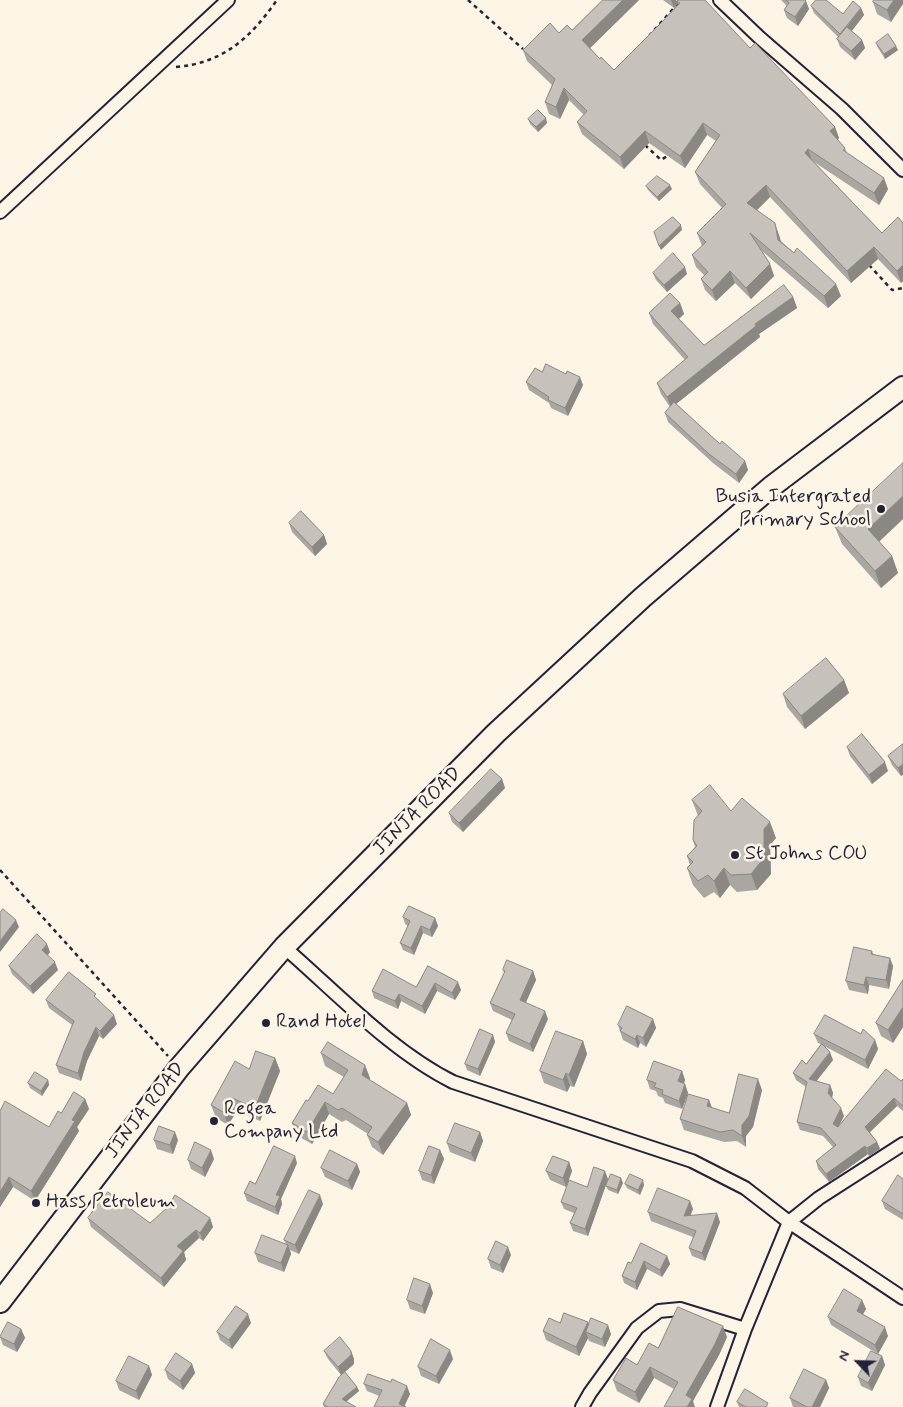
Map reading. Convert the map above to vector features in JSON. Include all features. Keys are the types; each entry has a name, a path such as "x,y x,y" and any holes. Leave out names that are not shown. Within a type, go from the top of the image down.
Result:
{"main road":[{"name":"JINJA ROAD","path":"0,1302 179,1068 284,947 496,734 643,597 771,487 903,387"}],"street":[{"path":"0,212 228,0"},
{"path":"720,0 760,38 842,109 903,170"},
{"path":"284,947 381,1032 429,1070 453,1082 692,1161 745,1188 789,1222 903,1298"},
{"path":"717,1407 745,1329 789,1222 819,1198 903,1144"},
{"path":"582,1407 637,1328 659,1311 680,1309 745,1329"}],"path":[{"path":"155,69 192,66 232,50 259,27 277,0"},
{"path":"468,0 523,49"},
{"path":"645,40 681,0"},
{"path":"640,140 661,160 677,150"},
{"path":"866,262 892,290 903,288"},
{"path":"0,870 179,1068"}],"building":[{"path":"603,0 623,0 582,40 600,59 601,57 614,70 680,3 678,0 705,0 750,48 755,43 835,127 830,131 845,148 843,150 884,178 874,193 808,149 805,153 882,233 898,217 903,223 903,265 897,271 874,247 847,271 766,185 747,203 775,223 778,240 794,253 797,248 836,284 824,296 750,233 770,264 746,288 730,271 712,290 701,279 708,272 692,255 706,242 697,233 726,204 695,172 720,135 703,123 680,156 645,131 620,157 577,122 587,111 564,88 556,107 545,102 555,79 523,50 550,23 559,33 567,25 572,30"},
{"path":"786,0 806,1 795,17 784,10 789,3"},
{"path":"816,0 826,0 843,14 853,1 861,8 840,34 811,6"},
{"path":"874,0 894,0 887,10 873,2"},
{"path":"847,27 862,40 851,51 837,39"},
{"path":"888,34 896,46 884,54 876,43"},
{"path":"538,110 546,118 536,127 528,119"},
{"path":"657,176 670,185 657,197 646,186"},
{"path":"673,217 681,225 659,246 654,232"},
{"path":"673,253 685,267 664,285 653,273"},
{"path":"784,285 793,297 755,324 756,326 667,397 657,383 688,357 649,313 670,293 680,303 671,311 704,345"},
{"path":"546,364 566,374 567,371 580,377 565,408 548,400 549,397 526,382 535,368 542,372"},
{"path":"674,402 720,444 722,441 745,461 736,474 709,454 665,413"},
{"path":"903,463 903,496 868,529 892,556 875,571 835,527"},
{"path":"301,511 324,535 312,547 289,523"},
{"path":"826,658 844,680 801,716 783,694"},
{"path":"862,734 885,762 869,775 847,747"},
{"path":"903,744 903,764 898,768 888,756"},
{"path":"491,769 502,779 459,823 449,813"},
{"name":"St Johns COU","path":"710,785 731,811 742,798 770,822 764,829 764,858 751,874 731,875 724,868 714,881 708,875 698,881 687,868 693,862 687,856 697,846 693,840 694,820 702,811 692,800"},
{"path":"409,906 435,918 430,930 421,926 411,948 400,943 410,921 403,917"},
{"path":"3,909 16,920 0,941 0,913"},
{"path":"37,934 47,944 42,950 55,962 30,986 9,966"},
{"path":"854,947 872,951 871,954 890,958 886,980 866,977 864,985 846,981"},
{"path":"507,960 533,971 520,1000 545,1011 530,1044 506,1033 515,1014 490,1003 505,971 503,970"},
{"path":"428,966 458,982 452,993 435,983 422,1006 399,994 395,1001 372,991 383,969 416,987"},
{"path":"69,972 96,994 94,996 114,1015 100,1031 96,1027 84,1052 78,1073 56,1065 74,1021 46,1000"},
{"path":"903,980 903,1007 888,1030 876,1023"},
{"path":"627,1006 653,1019 643,1038 637,1035 635,1039 620,1031 622,1028 618,1025"},
{"path":"825,1015 861,1034 863,1029 875,1040 865,1060 814,1034"},
{"path":"480,1029 493,1035 478,1069 465,1064"},
{"path":"556,1031 583,1041 569,1075 566,1073 563,1080 540,1071"},
{"path":"328,1042 365,1065 362,1075 407,1103 378,1142 367,1135 372,1127 342,1108 338,1110 325,1102 307,1132 292,1123 318,1085 333,1094 348,1070 321,1053"},
{"path":"822,1044 830,1052 809,1079 830,1085 828,1093 841,1108 833,1124 838,1127 886,1069 901,1081 903,1079 903,1106 894,1098 865,1127 877,1142 867,1148 865,1146 826,1174 816,1161 836,1145 821,1128 797,1122 807,1082 793,1073 802,1060 806,1064"},
{"path":"256,1051 275,1058 255,1108 232,1098 223,1112 211,1105 235,1061 249,1069"},
{"path":"654,1061 682,1071 678,1081 685,1084 679,1101 662,1094 663,1090 654,1087 656,1083 647,1080"},
{"path":"35,1072 48,1080 41,1091 28,1083"},
{"path":"739,1074 758,1079 749,1116 742,1125 742,1136 733,1130 720,1132 680,1119 688,1094 709,1100 707,1106 729,1113"},
{"path":"74,1092 85,1099 72,1120 75,1121 31,1191 9,1177 0,1192 0,1111 5,1101 49,1127 58,1111 61,1113"},
{"path":"455,1123 480,1132 471,1153 447,1143"},
{"path":"159,1126 175,1132 170,1145 154,1140"},
{"path":"195,1142 211,1150 202,1168 188,1160"},
{"path":"274,1146 295,1156 276,1195 280,1196 275,1207 244,1193 250,1181 255,1184"},
{"path":"429,1146 440,1150 431,1175 419,1171"},
{"path":"330,1150 357,1164 348,1181 321,1168"},
{"path":"553,1156 569,1162 563,1178 546,1171"},
{"path":"594,1167 605,1171 585,1229 570,1223 577,1208 561,1202 569,1180 587,1187"},
{"path":"611,1174 621,1178 617,1190 606,1186"},
{"path":"630,1174 643,1180 638,1190 625,1184"},
{"path":"898,1175 903,1179 903,1214 882,1201"},
{"path":"658,1188 690,1201 684,1216 717,1213 702,1253 689,1248 696,1231 648,1212"},
{"path":"309,1190 320,1195 295,1245 284,1240"},
{"path":"108,1192 150,1223 167,1208 175,1195 210,1218 200,1233 196,1230 177,1246 183,1251 161,1278 88,1218"},
{"path":"262,1235 288,1245 281,1263 255,1253"},
{"path":"496,1241 508,1247 500,1265 488,1259"},
{"path":"641,1243 667,1256 660,1270 644,1261 635,1282 622,1276 628,1262 631,1263"},
{"path":"414,1278 430,1284 422,1306 407,1300"},
{"path":"844,1289 862,1300 857,1311 885,1327 875,1345 828,1317"},
{"path":"236,1306 248,1314 229,1340 217,1332"},
{"path":"678,1307 723,1326 686,1395 692,1399 687,1407 664,1407 678,1382 650,1367 635,1392 613,1380 626,1358 637,1365 649,1343 658,1348"},
{"path":"564,1313 588,1322 576,1347 543,1331 549,1318 560,1323"},
{"path":"591,1318 608,1325 602,1339 586,1332"},
{"path":"8,1322 21,1329 14,1344 0,1337"},
{"path":"340,1337 351,1351 351,1355 338,1367 324,1351"},
{"path":"431,1339 450,1350 436,1376 418,1367"},
{"path":"871,1351 882,1356 868,1383 858,1377"},
{"path":"176,1353 192,1364 180,1381 165,1370"},
{"path":"129,1356 149,1366 136,1391 116,1381"},
{"path":"804,1369 826,1380 812,1407 807,1407 790,1398"},
{"path":"345,1372 357,1387 342,1399 356,1407 328,1407 323,1404 339,1377"},
{"path":"368,1374 391,1382 392,1379 407,1386 399,1404 406,1407 374,1407 382,1390 364,1384"},
{"path":"745,1389 768,1403 766,1407 746,1407 737,1402"}],"place":[{"name":"Busia Intergrated Primary School","path":"881,509"},
{"name":"St Johns COU","path":"735,855"},
{"name":"Rand Hotel","path":"266,1023"},
{"name":"Regea Company Ltd","path":"214,1121"},
{"name":"Hass Petroleum","path":"36,1203"}]}
